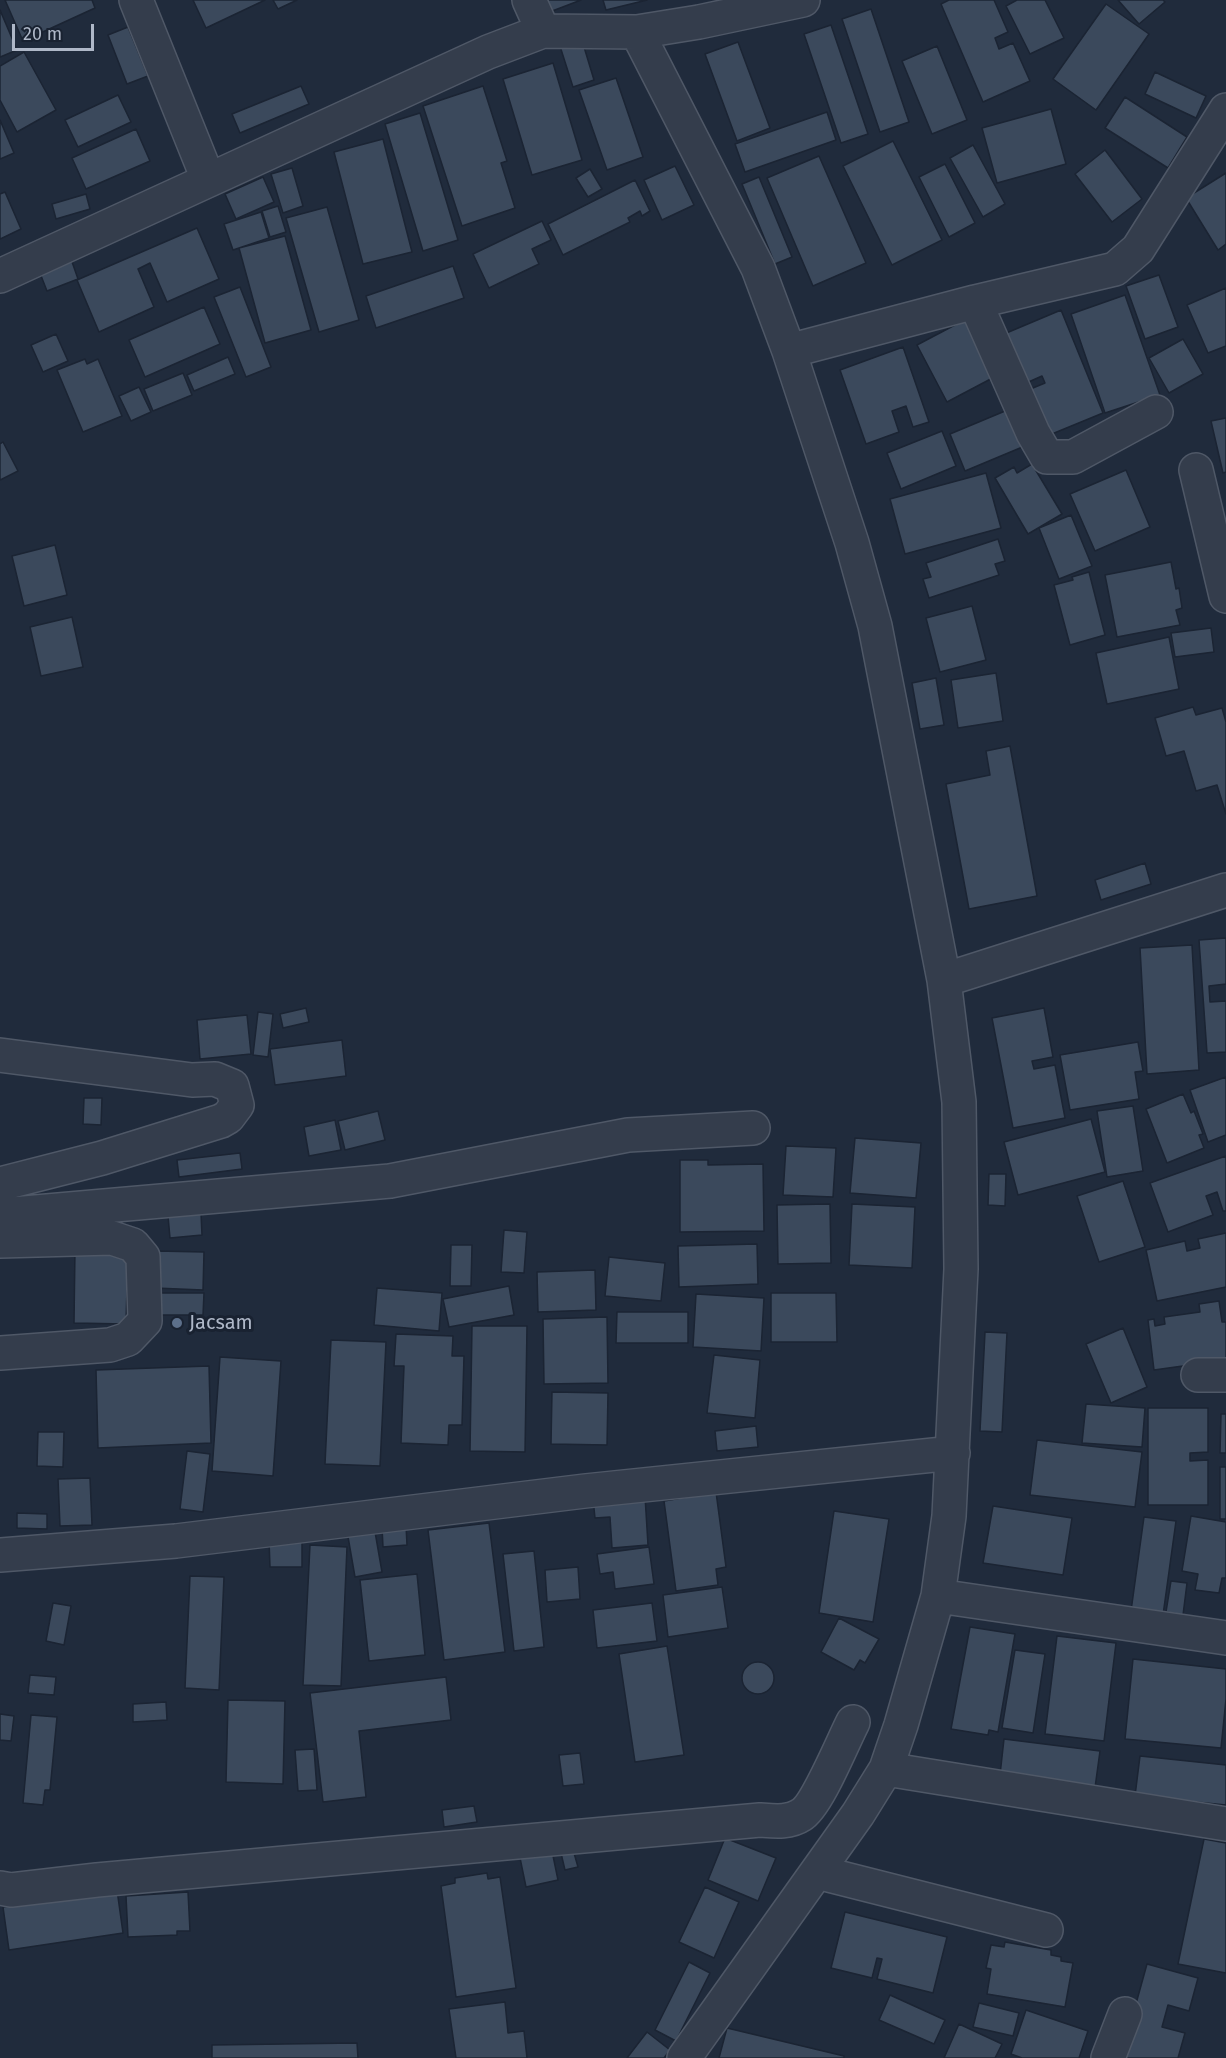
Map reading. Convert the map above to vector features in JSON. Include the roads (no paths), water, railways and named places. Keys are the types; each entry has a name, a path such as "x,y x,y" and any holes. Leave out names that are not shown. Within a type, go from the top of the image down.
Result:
{"street":[{"path":"136,0 208,179"},
{"path":"529,0 543,31"},
{"path":"0,276 488,52 543,31 637,33 803,0"},
{"path":"637,33 758,268 789,351 852,543 875,626 944,980 959,1102 961,1269 949,1516 938,1596 901,1725 886,1769 858,1814 684,2058"},
{"path":"789,351 975,302 1115,269 1138,249 1226,110"},
{"path":"975,302 1033,433 1047,457 1073,457 1156,412"},
{"path":"1196,470 1226,596"},
{"path":"944,980 1226,890"},
{"path":"0,1055 192,1080 215,1079 232,1086 237,1104 228,1117 221,1121 102,1158 0,1184"},
{"path":"0,1215 390,1181 628,1135 753,1128"},
{"path":"0,1241 112,1238 133,1245 143,1257 146,1299 145,1321 128,1339 110,1345 0,1353"},
{"path":"0,1555 176,1541 585,1491 952,1453"},
{"path":"938,1596 1226,1638"},
{"path":"0,1888 11,1890 97,1880 760,1820 784,1821 802,1815 814,1800 853,1722"},
{"path":"886,1769 1226,1824"},
{"path":"817,1872 1046,1930"},
{"path":"1108,2058 1125,2014"}],"place":[{"name":"Jacsam","path":"177,1323"}]}
